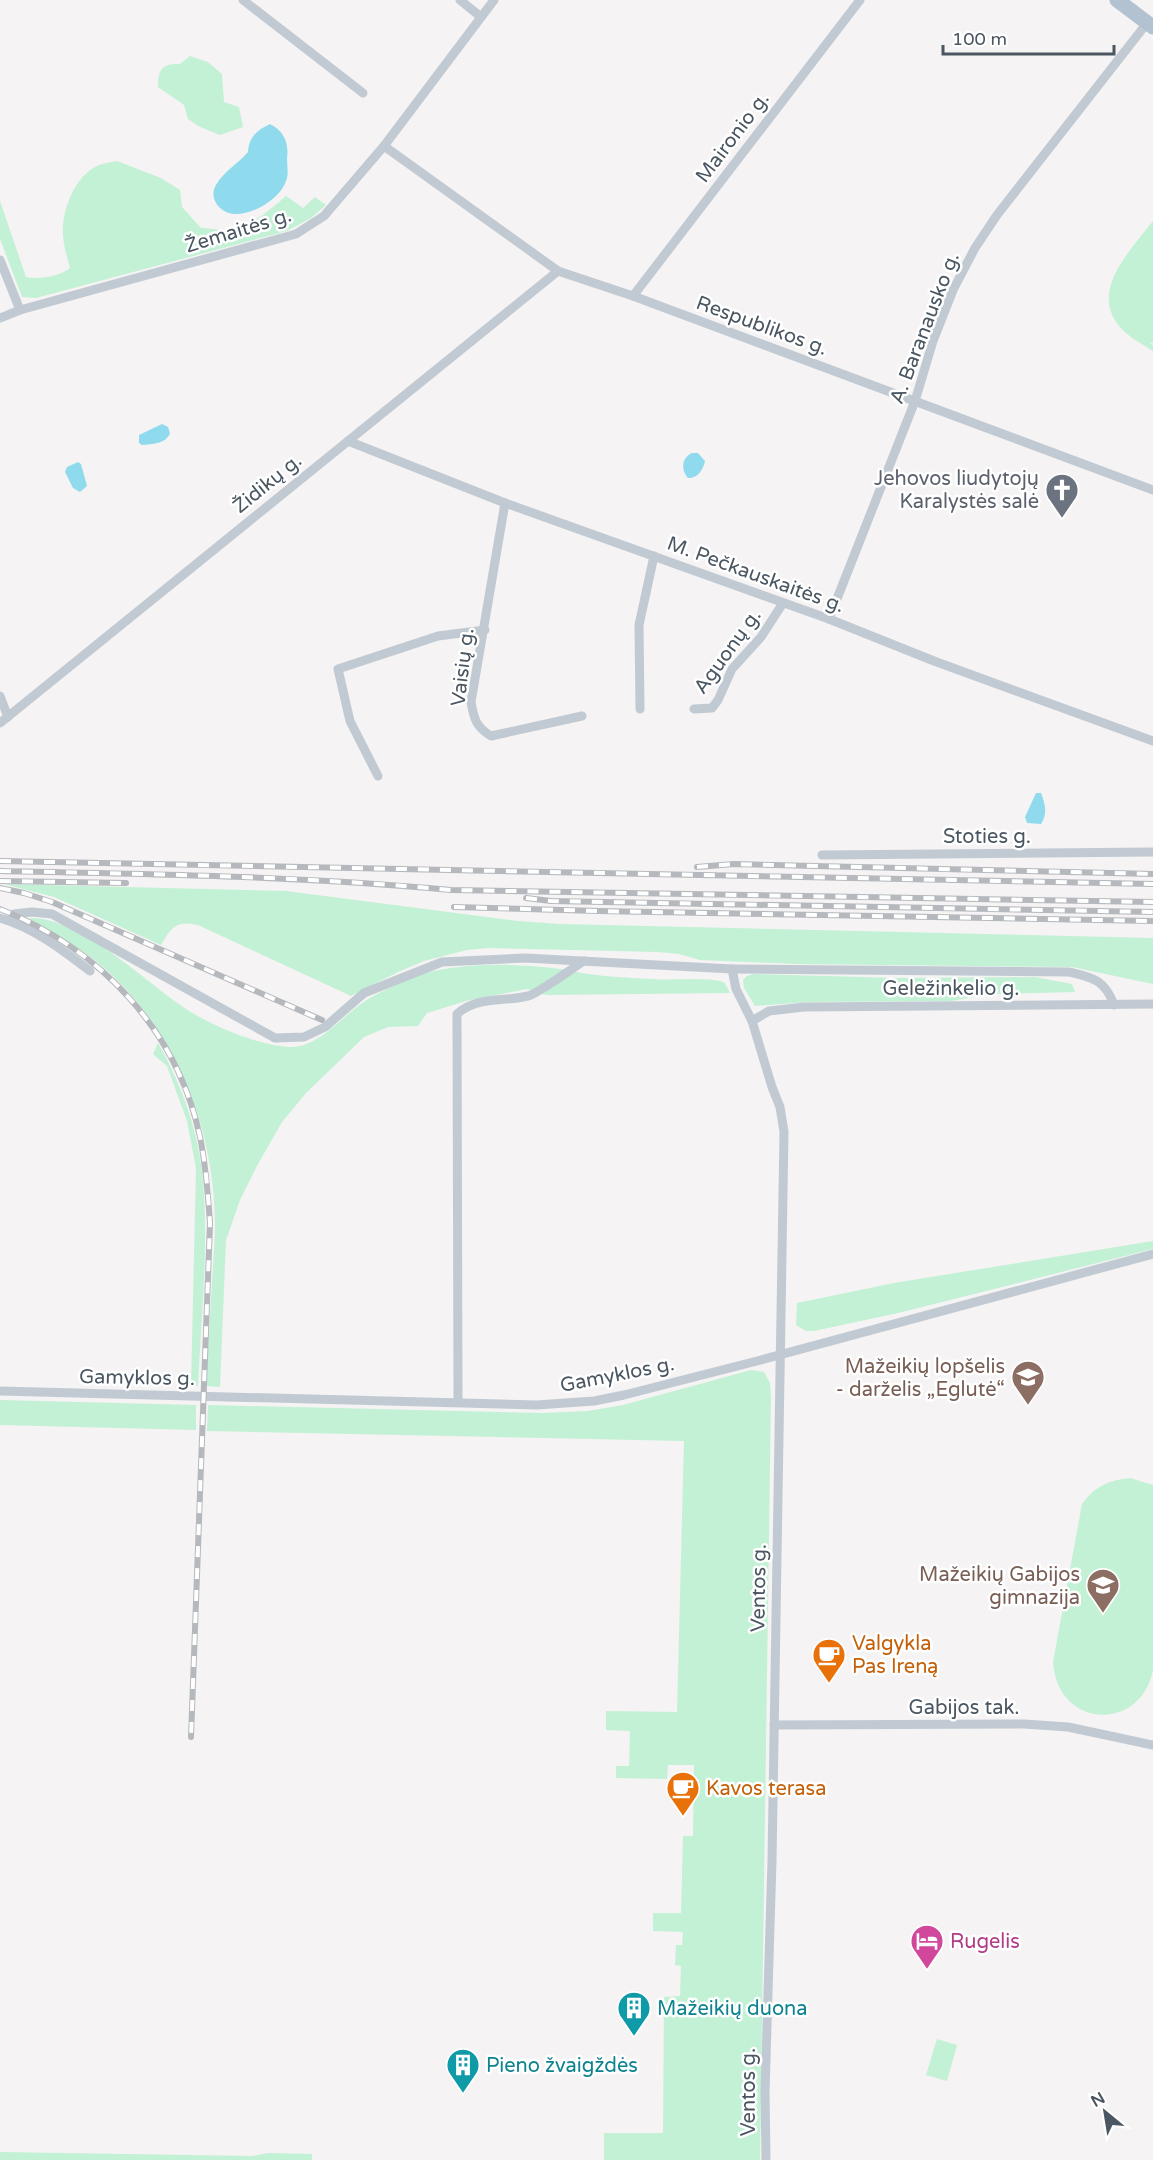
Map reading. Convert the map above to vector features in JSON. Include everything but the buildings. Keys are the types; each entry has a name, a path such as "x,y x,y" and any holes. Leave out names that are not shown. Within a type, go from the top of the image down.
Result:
{"main road":[{"path":"1117,0 1150,25"}],"street":[{"path":"243,0 363,93"},
{"path":"460,0 481,17"},
{"name":"Žemaitės g.","path":"0,318 20,310 296,234 324,216 384,146 494,0"},
{"name":"Maironio g.","path":"633,296 860,0"},
{"name":"A. Baranausko g.","path":"829,619 915,400 933,341 953,290 975,248 997,215 1150,25"},
{"name":"Respublikos g.","path":"384,146 558,271 633,296 1153,490"},
{"path":"0,260 20,310"},
{"name":"Židikų g.","path":"0,723 558,271"},
{"name":"M. Pečkauskaitės g.","path":"348,441 505,503 829,619 934,661 1153,741"},
{"name":"Vaisių g.","path":"505,503 471,702 474,720 479,729 491,736 582,716"},
{"path":"640,709 639,625 654,556"},
{"name":"Aguonų g.","path":"694,709 712,708 732,669 761,637 783,603"},
{"path":"378,776 350,721 338,669 438,636 485,630"},
{"path":"0,696 8,717"},
{"name":"Stoties g.","path":"822,855 1153,852"},
{"path":"11,921 14,915 32,912 52,914 275,1038 304,1037 325,1027 364,993 442,962 525,958 732,969 1070,972 1090,977 1108,988 1114,1005"},
{"path":"0,918 11,921 62,950 90,971"},
{"path":"458,1402 456,1014 465,1006 478,1002 530,995 584,962"},
{"name":"Ventos g.","path":"732,969 736,989 752,1021 780,1107 784,1132 765,2092 766,2160"},
{"name":"Geležinkelio g.","path":"752,1021 769,1011 804,1007 1153,1004"},
{"name":"Gamyklos g.","path":"0,1391 537,1405 594,1401 779,1355 1153,1254"},
{"name":"Gabijos tak.","path":"774,1725 1024,1724 1068,1727 1153,1745"}],"green space":[{"path":"190,56 208,62 222,74 224,102 239,107 243,127 220,135 200,127 188,119 184,105 158,87 160,72 165,66 180,64"},
{"path":"117,161 161,178 180,190 182,207 201,228 225,230 242,226 266,213 286,196 303,208 315,197 326,205 311,218 287,231 36,298 22,297 0,239 0,201 26,277 43,278 55,275 70,268 64,244 63,226 71,195 90,170 101,164"},
{"path":"1153,221 1153,343 1150,343 1153,345 1153,351 1126,333 1114,319 1109,304 1110,289 1115,275 1123,260"},
{"path":"4,884 286,891 518,921 561,924 1153,938 1153,984 1072,967 796,964 700,960 679,954 658,952 488,948 467,950 424,961 351,996 198,925 185,923 175,926 161,945 54,897"},
{"path":"28,919 51,921 90,939 179,1004 202,1018 246,1038 288,1047 309,1043 318,1038 361,1004 390,987 442,969 480,965 518,965 620,977 706,979 724,982 730,993 546,995 527,989 466,1001 427,1013 418,1026 388,1027 364,1037 306,1093 282,1122 240,1200 226,1240 220,1387 206,1386 215,1223 213,1186 198,1114 168,1046 148,1016 124,987 81,950"},
{"path":"753,974 896,978 1035,977 1072,984 1075,992 992,994 950,1001 808,1002 755,1006 744,988 743,980"},
{"path":"158,1043 182,1092 201,1163 205,1206 205,1258 198,1386 191,1386 196,1168 187,1121 167,1066 153,1054"},
{"path":"1153,1241 1153,1249 898,1313 814,1331 806,1331 796,1325 797,1303 894,1283"},
{"path":"751,1370 764,1372 770,1383 771,1396 760,2160 604,2160 604,2133 663,2133 664,1997 680,1996 681,1966 675,1965 676,1945 682,1945 683,1932 653,1931 653,1913 681,1913 683,1836 693,1836 694,1765 668,1765 667,1779 616,1778 616,1766 629,1766 630,1731 606,1730 606,1711 677,1712 684,1441 207,1431 208,1405 542,1413 588,1411 623,1405"},
{"path":"0,1400 196,1405 196,1430 0,1425"},
{"name":"Mažeikių Gabijos gimnazija","path":"1130,1478 1153,1485 1153,1670 1145,1690 1133,1704 1117,1713 1100,1715 1084,1711 1069,1701 1058,1684 1053,1662 1082,1504 1103,1485"},
{"path":"937,2039 957,2045 947,2081 926,2075"},
{"path":"0,2152 252,2156 268,2153 312,2154 312,2160 0,2160"}],"water":[{"path":"270,124 279,130 286,142 288,173 283,188 272,200 257,209 241,214 224,211 214,200 216,185 248,152 250,142 255,135"},
{"path":"162,424 168,427 170,433 168,437 158,443 142,445 139,443 139,435"},
{"path":"698,453 705,461 699,473 688,478 683,464 688,455"},
{"path":"78,462 81,464 87,486 80,492 73,488 65,472 67,467"},
{"path":"1036,793 1041,793 1045,805 1045,816 1041,824 1027,823 1025,817"}],"railway":[{"path":"0,861 1153,884"},
{"path":"697,867 734,864 1153,874"},
{"path":"0,871 282,879 451,890 1153,902"},
{"path":"0,881 126,883"},
{"path":"0,888 52,902 322,1020"},
{"path":"526,898 551,901 1153,912"},
{"path":"454,907 1153,921"},
{"path":"0,909 70,946 101,970 129,998 153,1028 173,1061 189,1098 200,1137 210,1223 191,1737"}],"place":[{"name":"Jehovos liudytojų Karalystės salė","path":"1062,519"},
{"name":"Mažeikių lopšelis - darželis „Eglutė“","path":"1028,1406"},
{"name":"Mažeikių Gabijos gimnazija","path":"1103,1614"},
{"name":"Valgykla Pas Ireną","path":"829,1684"},
{"name":"Kavos terasa","path":"683,1817"},
{"name":"Rugelis","path":"927,1970"},
{"name":"Mažeikių duona","path":"634,2037"},
{"name":"Pieno žvaigždės","path":"463,2094"}]}
